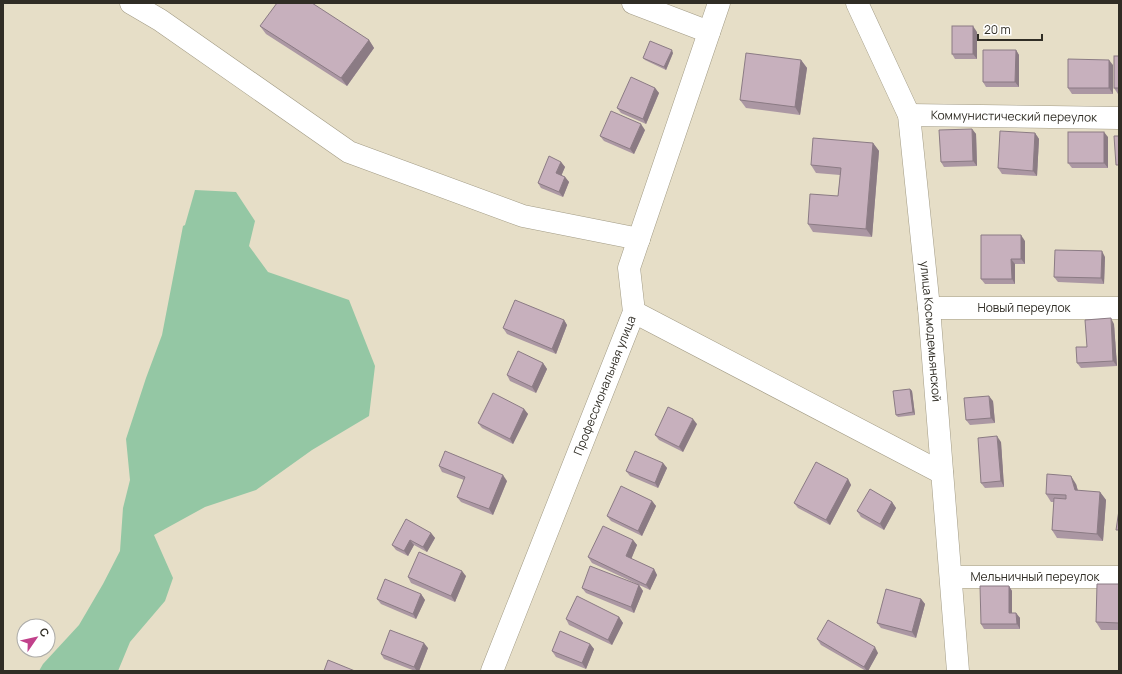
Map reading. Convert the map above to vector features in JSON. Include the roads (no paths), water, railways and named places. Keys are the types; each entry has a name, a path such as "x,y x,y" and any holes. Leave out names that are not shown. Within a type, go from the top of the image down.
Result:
{"street":[{"path":"131,3 160,20 349,152 523,216 639,239"},
{"path":"633,3 709,32"},
{"name":"Профессиональная улица","path":"492,671 634,312 629,268 719,3"},
{"name":"улица Космодемьянской","path":"857,3 909,115 929,308 958,671"},
{"name":"Коммунистический переулок","path":"909,115 1119,118"},
{"name":"Новый переулок","path":"929,308 1119,308"},
{"path":"634,312 942,473"},
{"name":"Мельничный переулок","path":"951,577 1119,577"}]}
